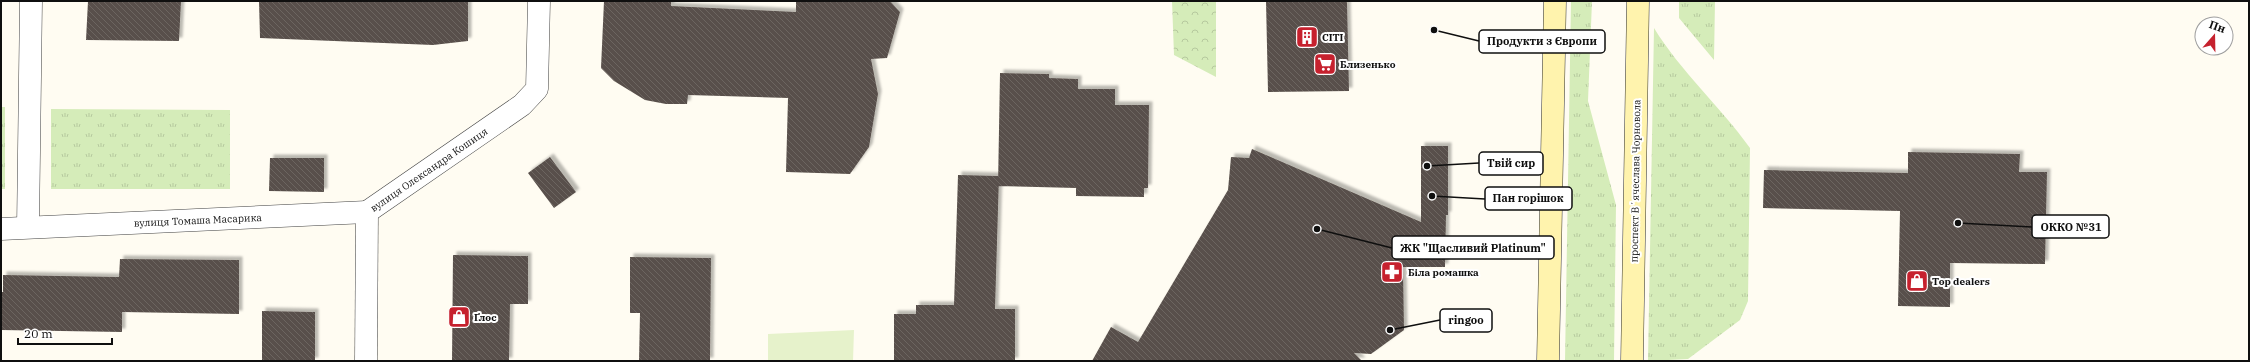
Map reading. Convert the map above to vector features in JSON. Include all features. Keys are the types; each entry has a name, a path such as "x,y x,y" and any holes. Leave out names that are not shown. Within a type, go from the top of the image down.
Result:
{"main road":[{"path":"1548,361 1555,1"},
{"name":"проспект Вʼячеслава Чорновола","path":"1632,361 1638,1"}],"street":[{"path":"28,227 31,1"},
{"name":"вулиця Олександра Кошиця","path":"366,361 367,212 522,105 537,89 539,1"},
{"name":"вулиця Томаша Масарика","path":"1,229 367,212"}],"green space":[{"path":"1172,1 1216,1 1216,77 1174,55"},
{"path":"1571,1 1592,1 1588,101 1616,205 1614,361 1565,361"},
{"path":"1679,1 1715,1 1714,60 1679,18"},
{"path":"1654,28 1688,74 1750,148 1748,301 1740,320 1688,359 1648,361"},
{"path":"1,107 5,107 5,189 1,189"},
{"path":"51,109 230,110 230,189 51,189"},
{"path":"854,330 853,361 768,361 768,334"}],"building":[{"path":"88,1 181,1 179,41 86,40"},
{"path":"259,1 468,1 468,41 433,45 260,38"},
{"path":"604,1 671,1 671,6 796,12 796,1 890,1 900,12 887,58 871,59 878,94 869,147 850,174 786,172 788,98 688,95 687,104 666,104 645,100 614,81 601,68"},
{"name":"CITI","path":"1266,1 1347,1 1349,91 1268,92"},
{"path":"1000,73 1049,74 1049,78 1078,79 1078,89 1115,89 1115,105 1149,105 1148,188 1144,188 1144,197 1076,196 1076,188 998,186"},
{"path":"1421,146 1448,146 1448,215 1446,215 1445,267 1403,267 1404,330 1371,354 1354,353 1362,361 1092,361 1111,327 1138,342 1228,190 1231,157 1249,158 1252,149 1421,222"},
{"path":"1908,152 2020,154 2019,172 2047,172 2045,264 1950,263 1950,307 1898,306 1900,211 1763,208 1764,170 1908,173"},
{"path":"550,157 576,192 554,208 528,173"},
{"path":"270,158 324,158 324,192 269,191"},
{"path":"958,175 999,176 995,309 1015,309 1015,361 894,361 894,314 916,314 916,305 954,305"},
{"path":"453,255 528,256 528,304 510,304 509,361 452,361"},
{"path":"630,257 711,258 710,361 639,361 640,313 630,313"},
{"path":"120,259 239,260 239,314 122,312 122,332 1,330 1,292 3,292 3,275 119,277"},
{"path":"262,311 315,312 315,361 262,361"}],"place":[{"name":"Продукти з Європи","path":"1434,30"},
{"name":"CITI","path":"1307,37"},
{"name":"Близенько","path":"1325,64"},
{"name":"Твій сир","path":"1427,166"},
{"name":"Пан горішок","path":"1432,196"},
{"name":"ОККО №31","path":"1958,223"},
{"name":"ЖК \"Щасливий Platinum\"","path":"1317,229"},
{"name":"Біла ромашка","path":"1392,272"},
{"name":"Top dealers","path":"1917,281"},
{"name":"Ґлос","path":"459,317"},
{"name":"ringoo","path":"1390,330"}]}
